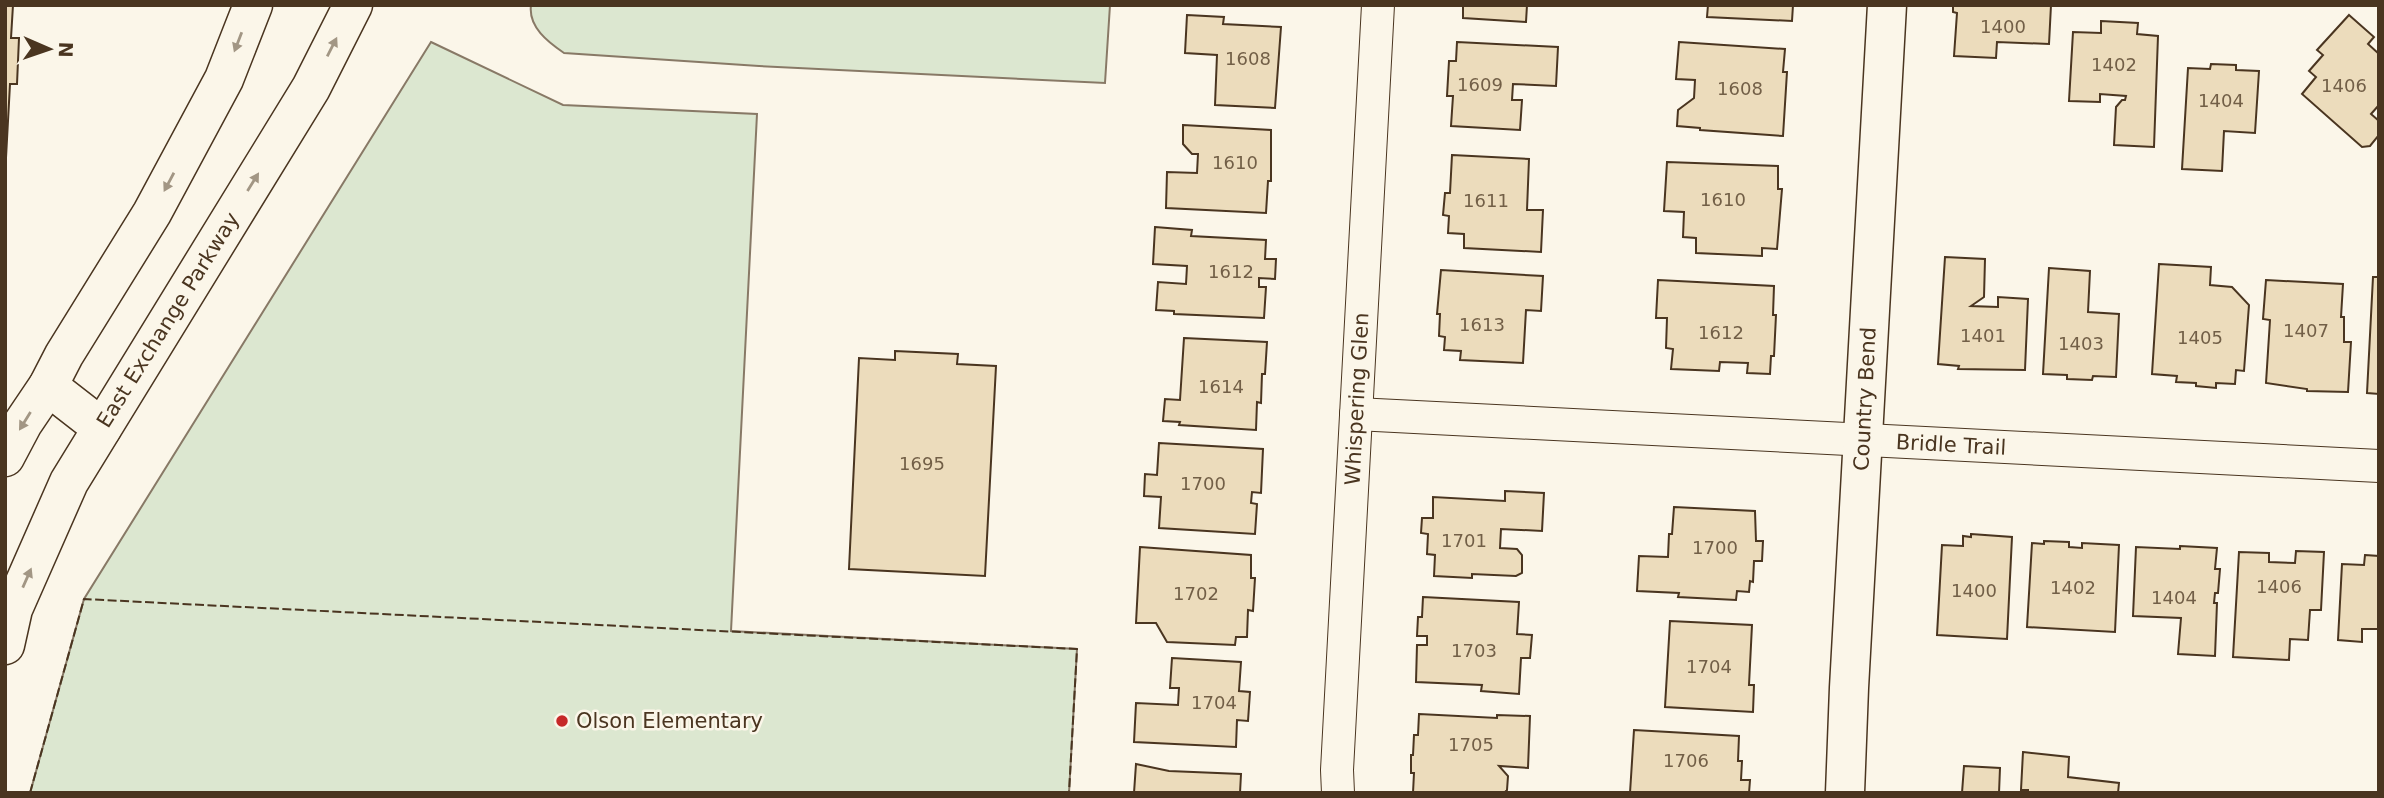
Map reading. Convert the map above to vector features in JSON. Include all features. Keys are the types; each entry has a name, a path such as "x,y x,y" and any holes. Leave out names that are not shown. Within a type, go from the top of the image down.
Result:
{"street":[{"path":"5,457 23,423 152,213 224,79 253,5"},
{"name":"East Exchange Parkway","path":"5,645 13,609 69,482 311,88 353,5"},
{"name":"Whispering Glen","path":"1338,793 1337,770 1378,5"},
{"name":"Country Bend","path":"1845,793 1887,5"},
{"path":"48,386 102,428"},
{"name":"Bridle Trail","path":"1356,414 2379,466"}],"green space":[{"path":"531,5 1110,5 1105,83 759,66 564,53 536,27"},
{"path":"431,42 563,105 757,114 731,631 1077,649 1069,793 30,793 84,599"}],"building":[{"path":"5,5 13,5 11,38 19,38 17,84 10,84 5,176"},
{"path":"1463,5 1527,5 1526,22 1463,18"},
{"path":"1708,5 1793,5 1792,21 1707,17"},
{"path":"1953,5 2051,5 2049,44 1997,42 1996,58 1954,56 1957,13 1953,12"},
{"path":"1187,15 1224,17 1223,24 1281,27 1275,108 1215,105 1217,55 1185,53"},
{"path":"2349,15 2374,37 2368,44 2379,54 2379,105 2371,114 2379,121 2379,135 2370,146 2362,147 2302,94 2316,77 2309,71 2323,55 2317,50"},
{"path":"2101,21 2138,23 2137,34 2158,36 2154,147 2114,145 2116,107 2126,96 2100,94 2100,102 2069,101 2073,32 2101,33"},
{"path":"1457,42 1558,47 1556,86 1513,84 1512,100 1522,100 1520,130 1451,126 1453,96 1447,96 1449,61 1456,61"},
{"path":"1679,42 1785,49 1783,72 1787,72 1783,136 1677,126 1678,110 1694,98 1695,80 1676,79"},
{"path":"2211,64 2236,65 2236,70 2259,71 2255,133 2224,131 2222,171 2182,169 2188,68 2210,69"},
{"path":"1183,125 1271,130 1271,181 1268,181 1266,213 1166,208 1167,172 1197,173 1198,154 1192,154 1183,144"},
{"path":"1452,155 1529,159 1527,210 1543,210 1541,252 1464,248 1464,234 1448,233 1449,216 1443,215 1445,193 1450,193"},
{"path":"1667,162 1778,166 1778,189 1782,189 1777,249 1762,248 1762,256 1696,253 1696,238 1683,237 1684,212 1664,211"},
{"path":"1155,227 1192,230 1191,236 1266,240 1265,259 1276,259 1275,279 1259,278 1259,287 1266,287 1264,318 1174,314 1174,311 1156,310 1158,282 1186,284 1187,266 1153,264"},
{"path":"1945,257 1985,259 1984,297 1971,306 1998,307 1998,297 2028,299 2025,370 1958,369 1959,366 1938,364"},
{"path":"2159,264 2211,267 2210,285 2232,287 2249,305 2244,371 2236,370 2235,384 2216,383 2216,388 2196,386 2196,383 2176,382 2177,376 2152,374"},
{"path":"2049,268 2090,271 2088,312 2119,314 2116,377 2067,379 2067,375 2043,374"},
{"path":"1441,270 1543,276 1541,311 1526,310 1523,363 1460,360 1461,351 1444,350 1445,337 1439,336 1440,314 1437,314"},
{"path":"2373,277 2379,277 2379,394 2367,393"},
{"path":"1658,280 1774,286 1773,315 1776,315 1774,356 1771,356 1770,374 1747,373 1748,363 1720,362 1719,371 1671,369 1673,349 1666,348 1667,318 1656,318"},
{"path":"2266,280 2343,284 2341,317 2344,317 2344,342 2351,342 2348,392 2307,391 2266,383 2270,320 2263,319"},
{"path":"1184,338 1267,342 1261,403 1257,402 1256,430 1179,425 1180,422 1163,421 1165,399 1180,400"},
{"path":"895,351 958,354 957,364 996,366 985,576 849,569 859,358 895,360"},
{"path":"1159,443 1263,449 1261,493 1252,492 1251,503 1257,504 1255,534 1159,528 1161,497 1144,496 1145,474 1157,475"},
{"path":"1505,491 1544,493 1542,531 1501,529 1500,548 1517,549 1522,555 1522,573 1516,576 1472,574 1472,578 1434,576 1435,555 1427,554 1428,534 1421,533 1422,518 1433,518 1433,497 1505,501"},
{"path":"1674,507 1755,511 1756,541 1763,541 1762,561 1754,561 1753,582 1750,581 1749,592 1737,591 1736,600 1678,597 1679,593 1637,591 1639,556 1668,557"},
{"path":"1971,534 2012,537 2007,639 1937,635 1942,545 1963,546 1963,536 1971,537"},
{"path":"2044,541 2069,542 2069,547 2082,548 2082,543 2119,545 2115,632 2027,627 2032,543 2044,544"},
{"path":"2180,546 2217,548 2215,569 2220,569 2218,593 2215,593 2214,603 2217,603 2215,656 2178,654 2181,618 2133,616 2136,547 2180,549"},
{"path":"1140,547 1251,555 1251,578 1255,578 1253,611 1248,610 1247,637 1236,637 1235,645 1167,642 1156,623 1136,623"},
{"path":"2296,551 2324,552 2321,610 2310,610 2308,640 2290,639 2289,660 2233,657 2239,552 2269,553 2269,562 2295,563"},
{"path":"2365,555 2379,556 2379,629 2362,629 2362,642 2338,640 2342,564 2364,565"},
{"path":"1423,597 1519,602 1517,634 1532,635 1530,658 1521,658 1519,694 1481,691 1482,685 1416,682 1417,645 1427,645 1427,636 1417,636"},
{"path":"1670,621 1752,625 1749,685 1754,685 1753,712 1665,707"},
{"path":"1172,658 1241,662 1239,691 1250,692 1248,721 1237,720 1236,747 1134,742 1136,703 1178,705 1179,688 1170,688"},
{"path":"1419,714 1497,718 1497,715 1530,716 1528,768 1499,766 1508,776 1507,790 1504,793 1413,793 1411,755 1414,735 1418,735"},
{"path":"1634,730 1739,736 1738,761 1742,761 1741,780 1750,780 1749,793 1630,793"},
{"path":"2023,752 2069,757 2068,777 2119,783 2118,793 2028,793 2028,790 2021,790"},
{"path":"1136,764 1169,771 1241,774 1240,793 1134,793"},
{"path":"1964,766 2000,768 1999,793 1962,793"}],"fence":[{"path":"30,793 84,599 1077,649 1069,793"}],"place":[{"name":"Olson Elementary","path":"562,721"}]}
